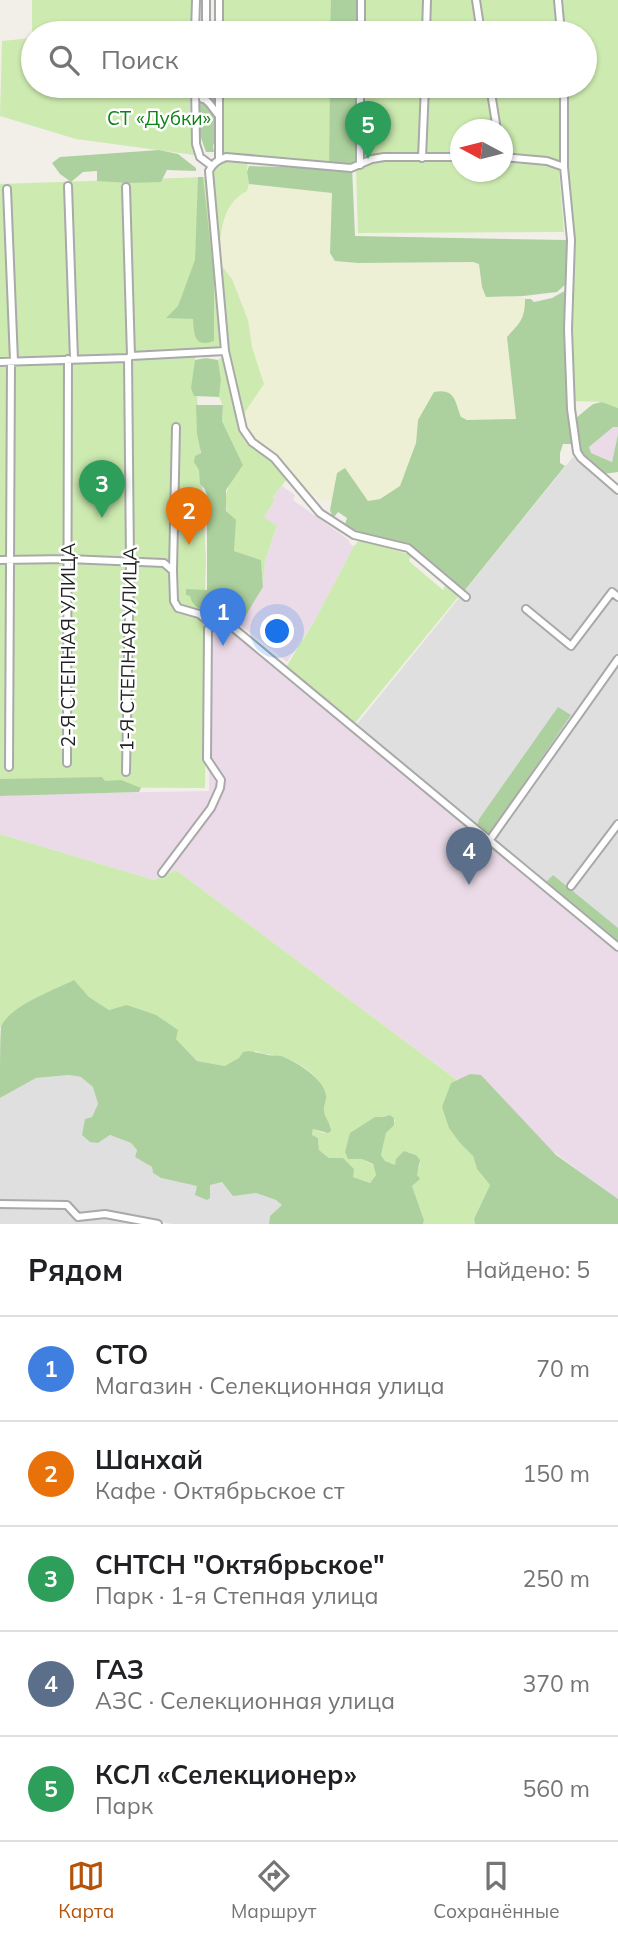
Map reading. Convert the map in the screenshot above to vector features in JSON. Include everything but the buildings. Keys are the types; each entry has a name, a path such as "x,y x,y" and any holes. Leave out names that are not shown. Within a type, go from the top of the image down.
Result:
{"street":[{"path":"195,21 196,0"},
{"path":"205,0 206,21"},
{"path":"219,0 219,21"},
{"path":"361,0 361,21"},
{"path":"426,21 427,0"},
{"path":"476,0 479,21"},
{"path":"558,0 560,21"},
{"path":"195,98 196,144 200,156 212,166"},
{"path":"219,98 219,160"},
{"path":"360,98 360,165"},
{"path":"422,158 424,98"},
{"path":"492,98 494,119"},
{"path":"564,98 564,167 571,240 568,329 571,409 577,452 618,491"},
{"path":"203,99 219,116"},
{"path":"450,157 384,157 372,159 351,169 226,157 219,160 209,171 225,351 243,429 251,442 274,458 320,513 354,535 408,548 466,597"},
{"path":"513,158 547,161 564,167"},
{"name":"2-Я СТЕПНАЯ УЛИЦА","path":"67,763 71,359 68,186"},
{"name":"1-Я СТЕПНАЯ УЛИЦА","path":"125,187 130,562 126,772"},
{"path":"7,189 12,361 9,767"},
{"path":"0,362 225,351"},
{"path":"176,427 173,594 176,605 211,623"},
{"path":"0,560 68,559 164,563 173,570"},
{"path":"526,609 571,646 612,592 618,597"},
{"path":"162,873 211,808 220,788 221,780 207,759 208,629 216,619 225,621 618,947"},
{"path":"489,841 618,659"},
{"path":"571,886 618,824"},
{"path":"0,1204 67,1205 78,1220 105,1213 158,1224"}],"shaded area":[{"path":"613,426 618,427 618,434 612,462 591,453 589,447"},
{"path":"573,457 618,496 618,944 357,724"},
{"path":"282,486 295,495 293,500 354,546 316,618 287,662 240,625 263,587 265,561 277,527 263,518 275,501 271,499"},
{"path":"224,621 618,949 618,1200 176,870 154,880 0,834 0,796 209,791 209,630 213,622"},
{"path":"69,1075 81,1077 94,1087 98,1105 92,1117 98,1143 110,1135 131,1143 137,1150 135,1157 152,1167 153,1173 161,1178 198,1186 222,1182 233,1195 256,1193 283,1205 270,1216 269,1224 172,1224 147,1219 146,1224 0,1224 0,1098 36,1078"}],"green space":[{"name":"СТ «Дубки»","path":"32,0 191,0 191,21 32,21"},
{"path":"219,0 557,0 558,21 219,21"},
{"path":"331,0 357,0 357,21 330,21"},
{"path":"562,0 618,0 618,408 602,402 574,401 575,240 567,165 568,98 597,98 597,21 564,21"},
{"name":"СТ «Дубки»","path":"21,39 21,98 190,98 194,155 76,139 0,116 2,41"},
{"path":"197,98 216,98 214,152 206,152 197,127"},
{"path":"220,98 561,98 559,170 564,232 358,233 356,168 221,156"},
{"path":"330,98 356,98 356,161 352,167 355,236 567,240 567,283 557,292 486,297 479,264 473,262 335,261 330,253 332,193 249,184 247,172 249,166 329,168"},
{"path":"159,150 178,154 196,168 196,171 167,170 161,182 129,183 97,181 97,171 83,172 71,182 60,174 52,163 60,157"},
{"path":"226,159 248,161 249,184 247,191 229,208 223,223 219,249 211,171"},
{"path":"198,177 203,177 214,277 214,341 207,343 196,339 193,319 166,318 178,306 195,260"},
{"path":"206,177 224,353 195,356 206,560 205,788 0,787 0,184"},
{"path":"249,184 332,193 330,252 335,261 479,263 486,297 523,296 525,314 521,323 507,337 517,419 468,420 461,417 453,397 418,420 416,443 400,486 394,491 380,499 368,501 345,468 337,474 332,501 323,500 309,492 276,455 254,440 245,425 245,412 263,384 252,347 248,320 221,265 219,249 222,222 228,208 238,195 247,191"},
{"path":"221,265 232,279 248,320 252,347 264,384 245,412 245,425 227,350"},
{"path":"568,289 574,438 572,444 563,444 560,453 560,463 565,466 465,590 462,591 404,543 362,534 345,524 347,518 338,512 332,516 330,510 337,473 345,468 368,501 380,499 400,486 416,443 418,420 434,392 450,394 461,417 467,420 516,419 507,337 521,320 525,299 534,302 552,298"},
{"path":"224,356 242,429 288,478 272,498 275,500 264,517 277,526 265,561 263,587 261,560 234,551 226,507 228,489 243,465 222,421 218,360"},
{"path":"195,360 218,360 221,380 219,397 194,396 191,388"},
{"path":"602,402 618,408 618,427 613,427 589,447 591,453 612,462 618,434 618,472 603,474 580,452 576,418 593,404"},
{"path":"196,405 223,405 222,421 243,465 226,490 226,511 236,520 234,551 261,560 263,587 240,625 195,606 190,596 186,595 186,589 207,590 207,517 203,514 202,505 208,499 200,484 199,470 194,462 195,456 201,453"},
{"path":"360,539 414,556 409,559 410,562 443,590 446,583 459,596 355,723 286,667"},
{"path":"558,707 571,715 489,835 477,826 479,819"},
{"path":"102,777 105,781 121,780 141,788 139,792 0,796 0,779"},
{"path":"0,834 154,880 176,870 457,1080 451,1084 460,1143 473,1156 477,1169 490,1185 474,1219 475,1224 423,1224 412,1186 420,1165 416,1155 408,1152 395,1166 385,1161 381,1155 386,1132 395,1121 390,1115 375,1117 362,1159 373,1165 376,1175 370,1183 353,1177 343,1159 329,1158 319,1150 318,1138 312,1136 313,1129 324,1133 331,1127 323,1110 325,1091 312,1073 292,1060 256,1051 225,1066 197,1061 176,1039 126,1005 109,1010 89,997 74,981 9,1016 0,1028"},
{"path":"553,875 618,928 618,942 546,882"},
{"path":"74,980 89,997 109,1010 126,1005 156,1015 178,1030 176,1039 197,1061 225,1066 239,1058 243,1052 251,1051 281,1056 308,1071 324,1089 324,1111 331,1131 328,1133 313,1129 312,1135 318,1138 319,1150 329,1158 343,1158 354,1169 353,1177 370,1183 376,1175 373,1164 362,1159 348,1159 345,1152 350,1133 375,1117 390,1115 394,1118 394,1125 386,1133 381,1155 385,1161 395,1165 396,1159 404,1151 416,1155 420,1160 417,1175 420,1179 412,1186 423,1224 269,1224 270,1216 282,1205 276,1200 256,1193 233,1196 222,1182 210,1185 210,1198 207,1200 195,1195 197,1186 161,1178 153,1173 152,1167 135,1157 137,1150 131,1143 110,1135 98,1143 90,1142 82,1135 85,1119 92,1117 98,1104 93,1087 81,1077 69,1075 36,1078 0,1098 1,1027 6,1019 33,999"},
{"path":"470,1074 481,1075 556,1155 618,1199 618,1224 475,1224 474,1219 490,1185 477,1169 473,1156 449,1128 442,1107 451,1083"}],"place":[{"name":"КСЛ «Селекционер»","path":"368,159"},
{"name":"СНТСН \"Октябрьское\"","path":"102,518"},
{"name":"Шанхай","path":"189,545"},
{"name":"СТО","path":"223,646"},
{"name":"ГАЗ","path":"469,885"}]}
